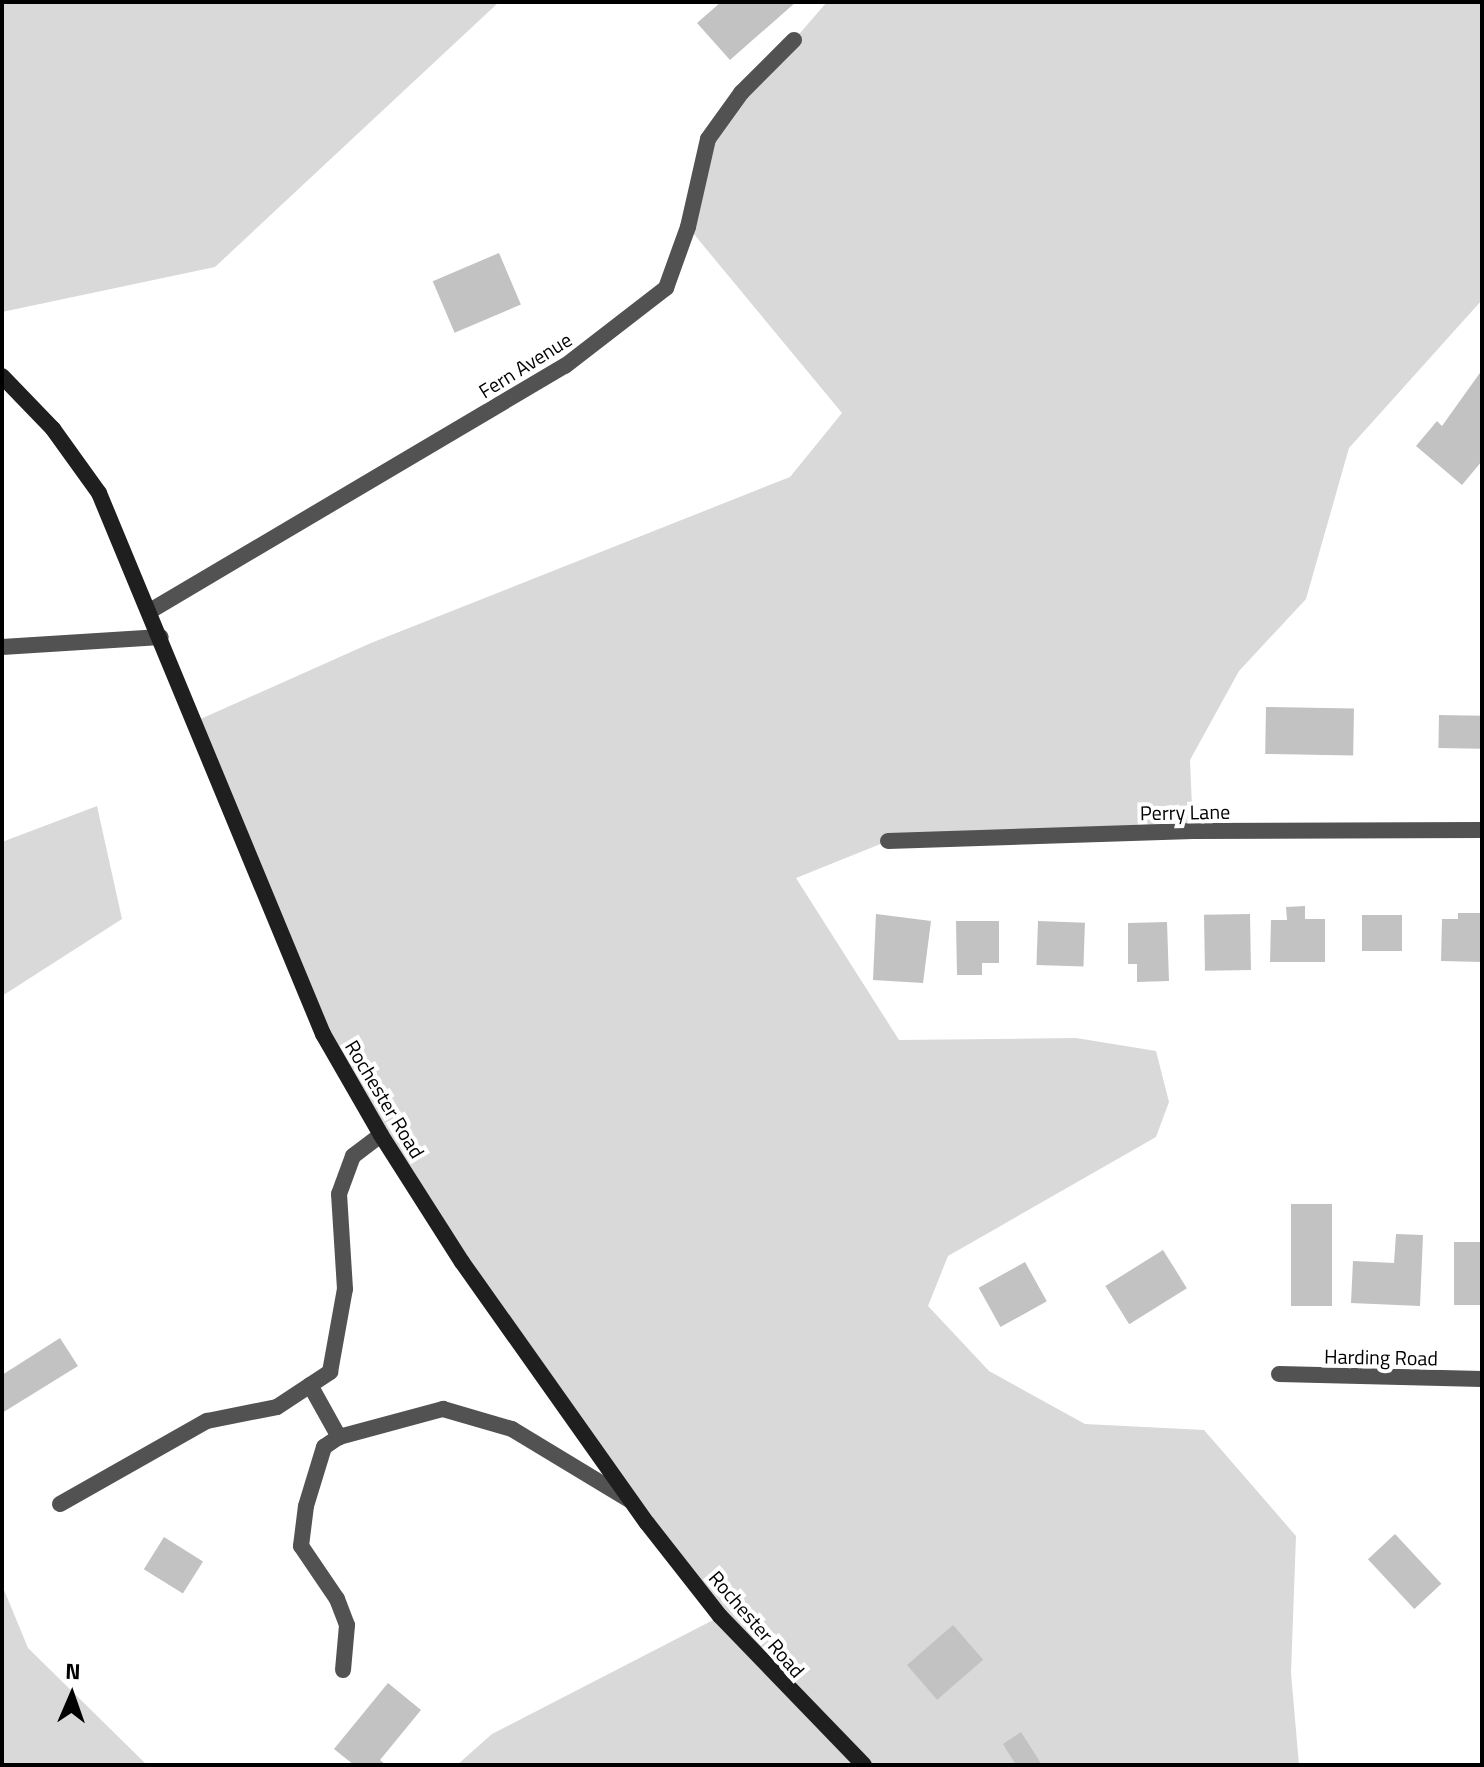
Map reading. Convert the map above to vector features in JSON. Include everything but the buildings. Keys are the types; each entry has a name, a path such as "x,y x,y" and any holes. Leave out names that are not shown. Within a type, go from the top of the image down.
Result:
{"street":[{"name":"Fern Avenue","path":"150,611 565,366 666,288 688,227 708,139 741,93 794,40"},
{"name":"Rochester Road","path":"2,376 53,429 99,493 323,1034 381,1135 462,1262 632,1502 720,1616 864,1765"},
{"path":"2,647 161,637"},
{"name":"Perry Lane","path":"888,841 1193,831 1482,830"},
{"path":"60,1504 207,1421 277,1407 330,1372 345,1289 339,1194 353,1156 381,1135"},
{"name":"Harding Road","path":"1279,1374 1482,1379"},
{"path":"310,1385 339,1437"},
{"path":"343,1670 347,1625 337,1599 301,1546 306,1506 324,1447 339,1437 443,1409 512,1429 632,1502"}],"shaded area":[{"path":"2,2 499,2 215,267 2,312"},
{"path":"827,2 1482,2 1482,300 1349,448 1306,599 1239,671 1190,760 1193,831 888,841 796,878 899,1040 1076,1038 1156,1051 1169,1102 1156,1137 948,1256 928,1306 989,1371 1085,1424 1204,1430 1296,1536 1291,1673 1299,1765 457,1765 492,1734 719,1617 462,1262 323,1034 196,721 371,643 790,477 842,413 688,227 708,139"},
{"path":"97,806 122,919 2,996 2,842"},
{"path":"2,1585 28,1648 147,1765 2,1765"}]}
